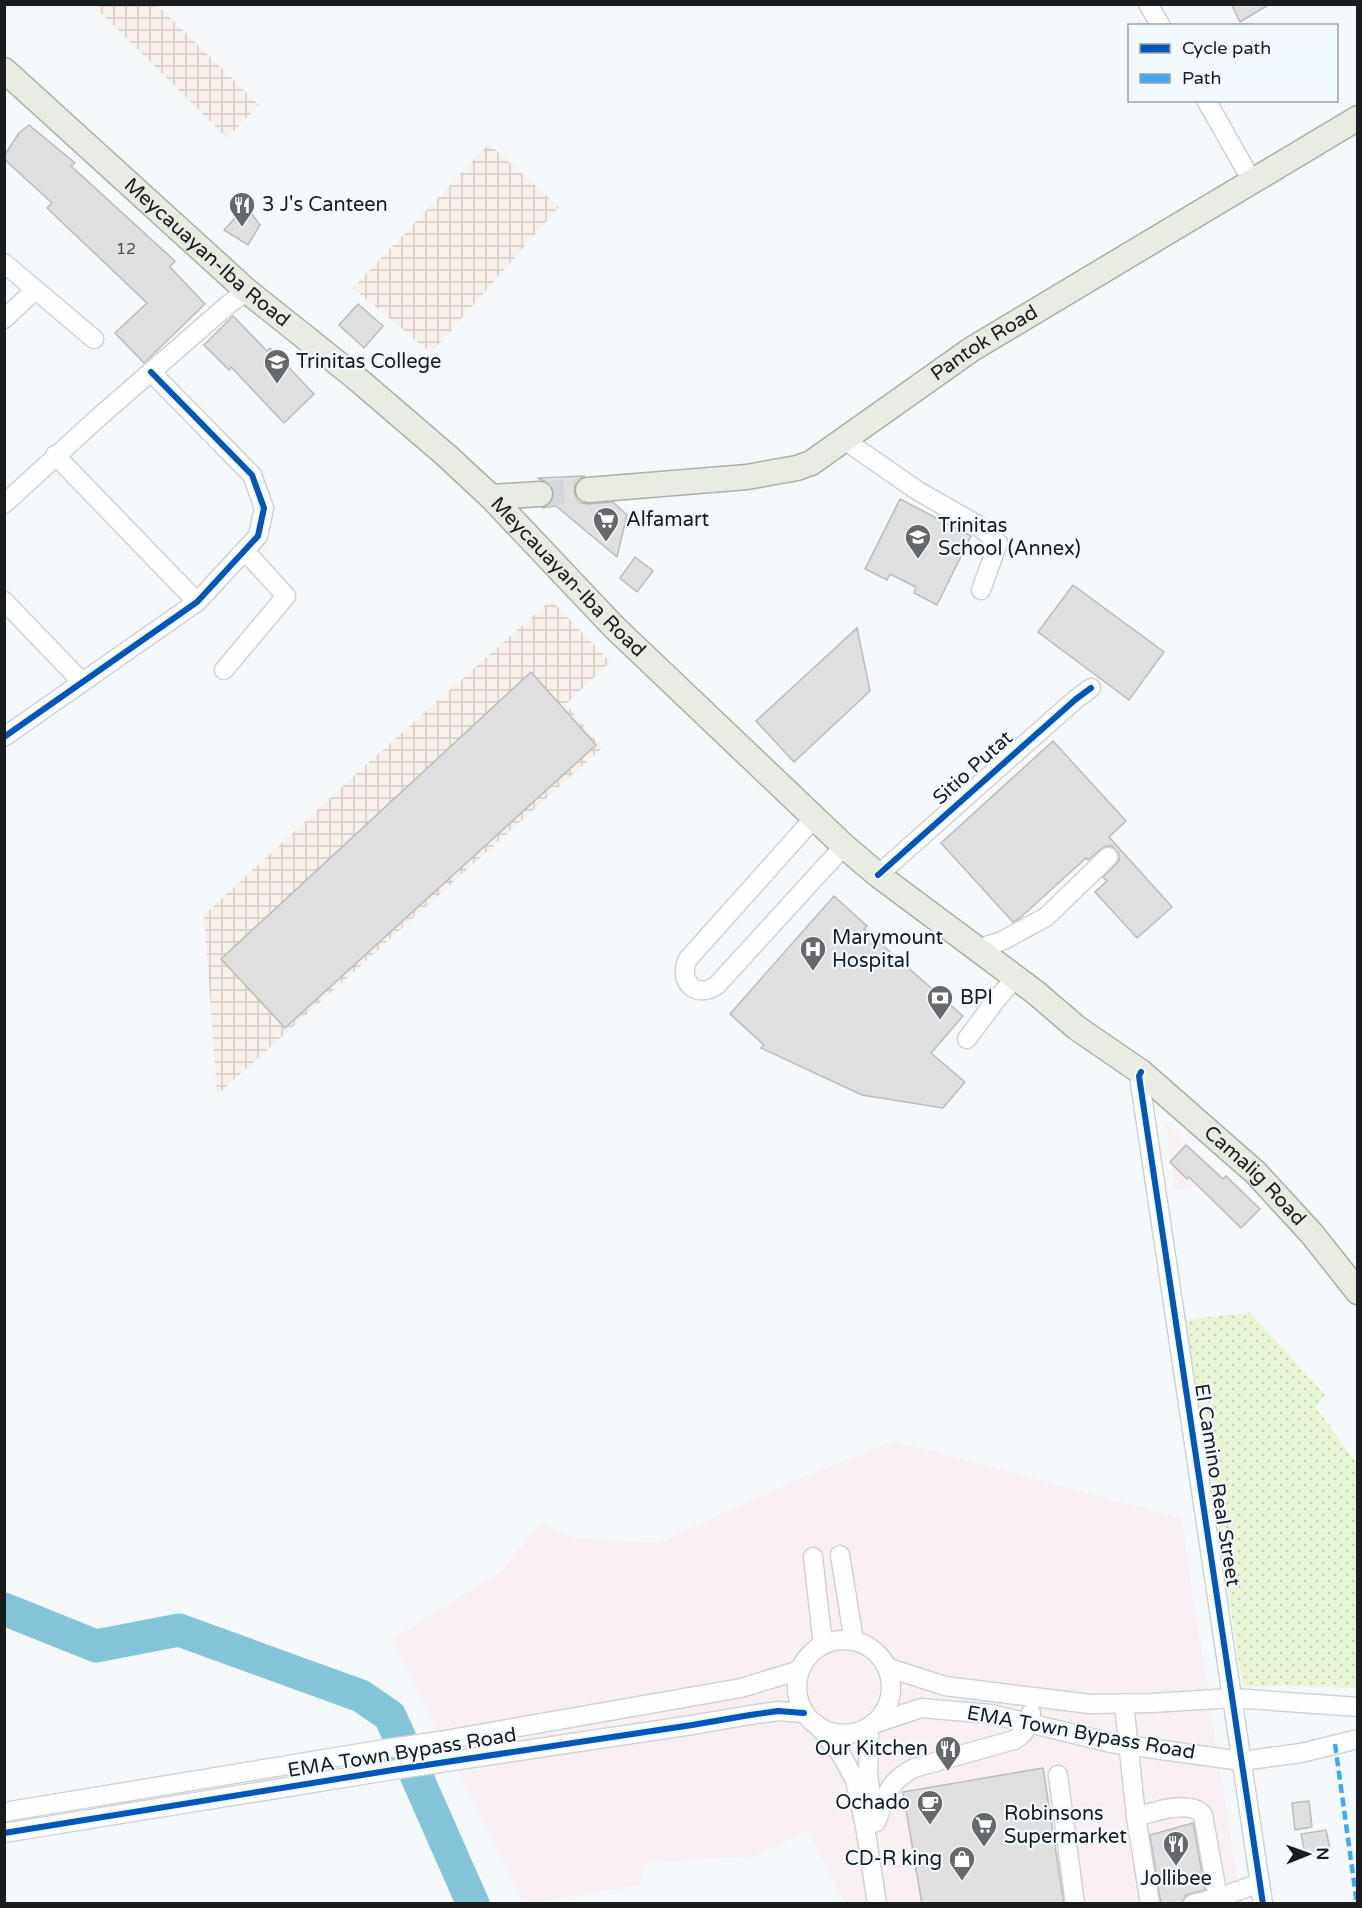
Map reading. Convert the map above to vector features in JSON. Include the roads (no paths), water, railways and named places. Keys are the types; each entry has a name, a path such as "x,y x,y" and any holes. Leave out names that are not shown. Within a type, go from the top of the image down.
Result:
{"main road":[{"name":"Meycauayan-Iba Road","path":"4,70 247,291 356,377 447,456 491,497 614,627 844,846 1077,1028 1141,1072"},
{"name":"Pantok Road","path":"588,489 747,477 797,468 811,463 972,350 1358,118"},
{"path":"491,497 540,494"},
{"name":"Camalig Road","path":"1141,1072 1256,1173 1312,1234 1358,1292"}],"street":[{"path":"1148,4 1160,24"},
{"path":"1207,102 1252,181"},
{"path":"4,263 94,339"},
{"path":"4,319 35,290"},
{"path":"4,504 56,455 229,304 247,291"},
{"path":"4,737 197,602 258,536 264,508 252,475 151,372"},
{"path":"843,439 918,491 976,524 998,543 981,590"},
{"path":"56,455 197,602"},
{"path":"224,670 286,596 245,551"},
{"path":"4,602 82,682"},
{"name":"Sitio Putat","path":"879,875 1091,688"},
{"path":"814,818 688,959 684,971 688,983 693,988 705,991 717,985 844,846"},
{"path":"975,949 1002,941 1046,917 1108,857"},
{"path":"967,1039 1015,978"},
{"name":"El Camino Real Street","path":"1141,1072 1139,1076 1263,1904"},
{"path":"840,1555 854,1641"},
{"path":"813,1557 823,1645"},
{"path":"877,1904 871,1824 868,1777 873,1726 889,1700 891,1688 886,1667 873,1651 854,1641 833,1641 813,1651 805,1660 800,1670 797,1692 804,1713 821,1729 842,1756 855,1780 871,1824 886,1904"},
{"name":"EMA Town Bypass Road","path":"886,1667 945,1686 1090,1704 1233,1698 1358,1707"},
{"name":"EMA Town Bypass Road","path":"4,1812 382,1749 439,1742 741,1688 800,1670"},
{"path":"871,1824 891,1785 901,1775 914,1768 1014,1740 1023,1735 1029,1723 1033,1696"},
{"path":"1124,1703 1136,1817 1150,1904"},
{"name":"EMA Town Bypass Road","path":"873,1726 921,1708 991,1714 1128,1745 1242,1761 1301,1753 1358,1739"},
{"name":"EMA Town Bypass Road","path":"4,1833 750,1714 778,1711 804,1713"},
{"path":"821,1729 844,1735 873,1726"},
{"path":"382,1749 385,1771"},
{"path":"1058,1775 1075,1904"},
{"path":"1136,1817 1187,1806 1199,1810 1203,1815 1218,1898"},
{"path":"1192,1904 1260,1884"}],"waterway":[{"path":"4,1609 96,1646 179,1630 361,1696 390,1716 473,1904"}],"tunnel":[{"path":"540,494 588,490"}],"place":[{"name":"3 J's Canteen","path":"242,228"},
{"name":"Trinitas College","path":"277,385"},
{"name":"Alfamart","path":"606,543"},
{"name":"Trinitas School (Annex)","path":"918,560"},
{"name":"Marymount Hospital","path":"813,972"},
{"name":"BPI","path":"940,1021"},
{"name":"Our Kitchen","path":"948,1772"},
{"name":"Ochado","path":"930,1826"},
{"name":"Robinsons Supermarket","path":"984,1848"},
{"name":"Jollibee","path":"1176,1867"},
{"name":"CD-R king","path":"962,1882"}]}
